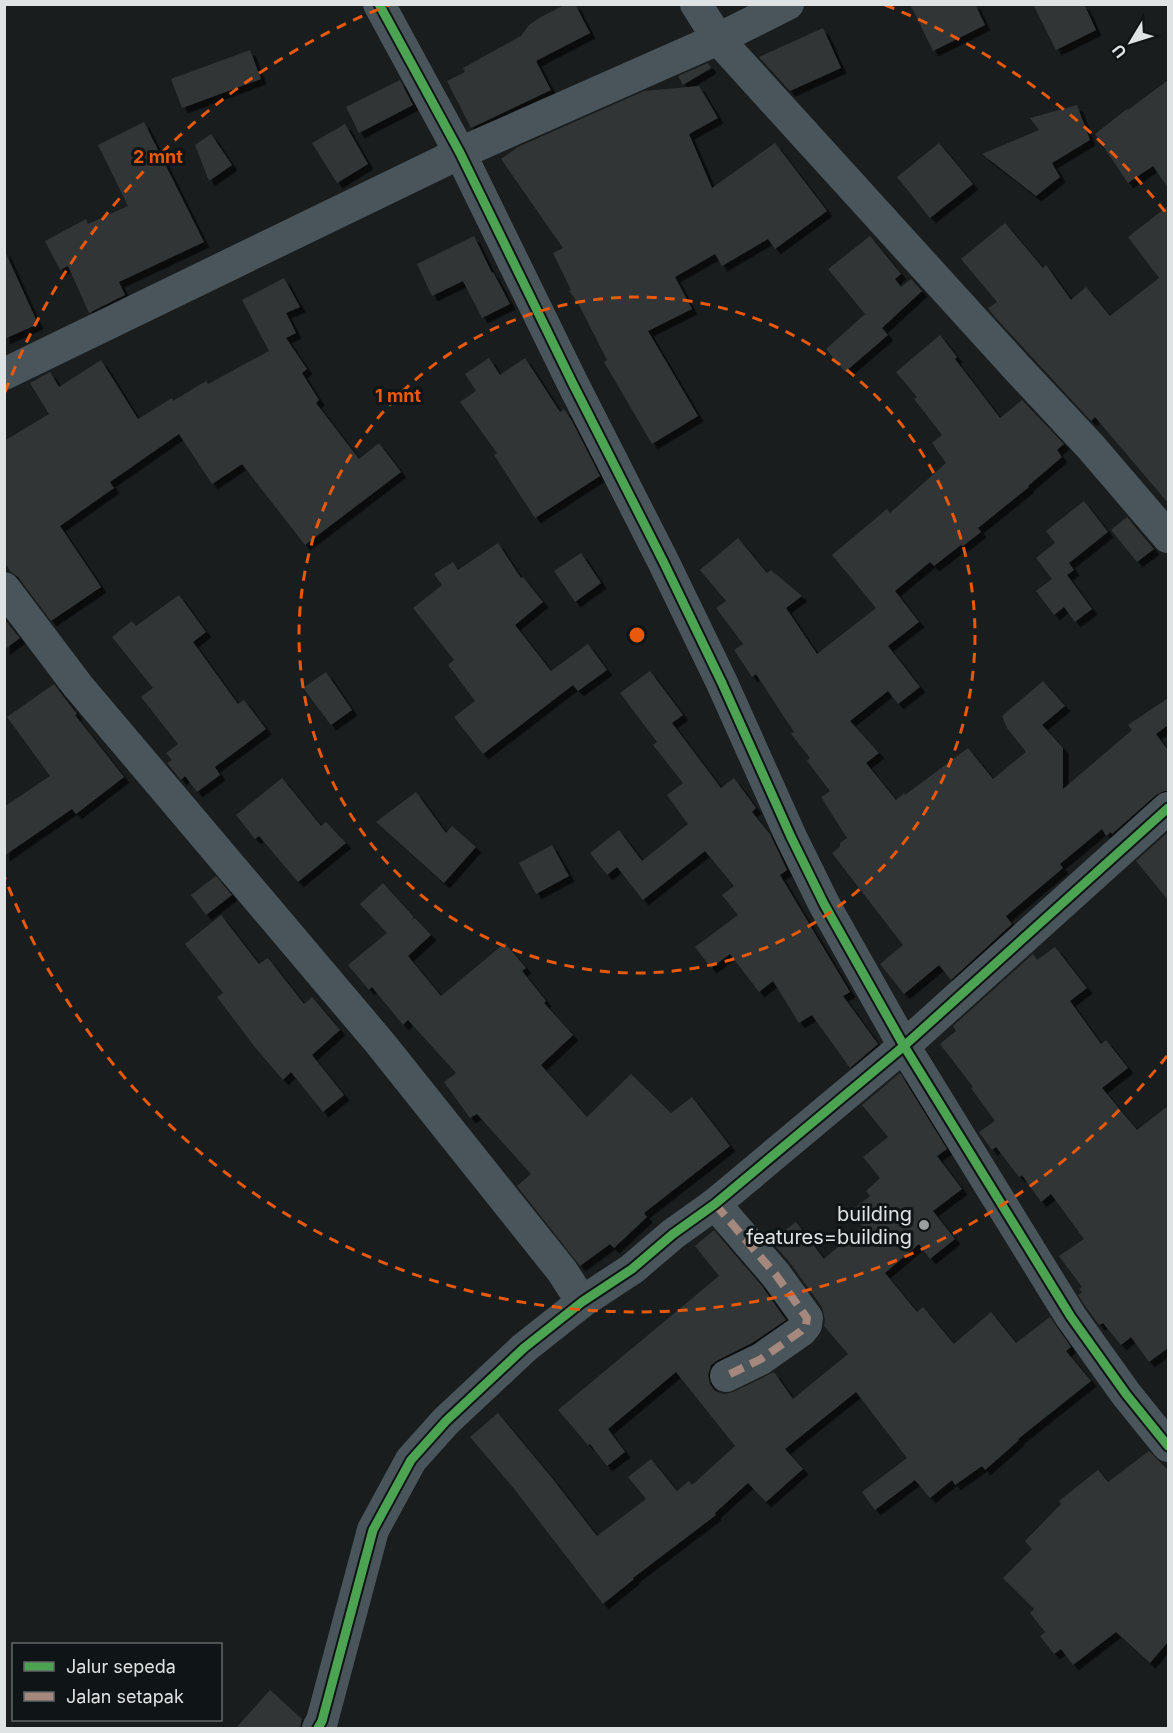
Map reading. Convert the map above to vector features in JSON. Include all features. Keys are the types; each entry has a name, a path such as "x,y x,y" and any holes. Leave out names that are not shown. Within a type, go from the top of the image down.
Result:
{"street":[{"path":"379,4 460,153 683,601 790,837 824,904 904,1046 1071,1317 1126,1394 1168,1446"},
{"path":"696,4 718,39 1090,446 1168,537"},
{"path":"4,374 460,153 718,39 788,4"},
{"path":"4,588 78,686 380,1043 562,1271 582,1302"},
{"path":"318,1728 373,1530 411,1460 446,1421 524,1348 582,1302 632,1269 673,1234 715,1204 904,1046 1168,808"},
{"path":"715,1204 776,1275 807,1318 806,1325 801,1330 761,1359 726,1376"}],"building":[{"path":"566,4 575,4 590,33 536,61 551,90 471,128 447,81 465,72 463,68 521,36 529,25 541,17"},
{"path":"910,4 975,4 985,25 933,51"},
{"path":"1033,4 1084,4 1096,30 1056,50"},
{"path":"823,28 841,68 790,91 759,57"},
{"path":"250,50 261,79 182,108 171,79"},
{"path":"708,63 711,68 683,85 678,76"},
{"path":"400,80 413,105 359,133 346,107"},
{"path":"1168,80 1168,188 1153,166 1128,183 1095,134"},
{"path":"699,86 718,118 689,134 712,188 775,143 827,211 775,249 768,239 722,266 715,254 675,277 692,309 648,331 698,416 652,444 604,362 607,360 578,303 569,291 571,290 553,253 563,248 501,159 518,147 644,91"},
{"path":"1077,105 1090,140 1052,163 1060,177 1036,196 982,154 1039,130 1030,118"},
{"path":"144,122 204,242 119,282 125,295 89,313 68,266 60,270 45,241 86,219 88,224 128,206 98,145"},
{"path":"345,124 368,164 337,183 312,143"},
{"path":"211,134 232,165 209,181 195,145"},
{"path":"939,143 973,184 930,218 897,177"},
{"path":"1168,206 1168,503 1095,417 1091,421 995,317 988,308 997,302 961,259 1005,223 1043,268 1046,265 1071,300 1086,287 1110,316 1159,278 1128,237"},
{"path":"474,236 510,304 482,318 463,281 432,296 417,264"},
{"path":"870,236 901,274 895,279 901,287 911,279 922,291 882,328 888,335 845,372 826,349 865,314 828,269"},
{"path":"4,249 38,324 4,339"},
{"path":"284,278 300,307 286,313 296,333 286,338 307,369 302,373 319,400 316,403 359,459 379,443 401,472 305,545 242,464 212,484 179,434 110,482 114,488 60,526 101,587 51,621 4,562 4,441 49,414 30,383 50,372 59,387 101,360 138,419 172,398 173,401 206,381 208,384 269,351 242,300"},
{"path":"940,335 957,357 955,359 1000,418 1022,400 1064,444 1057,450 1062,457 978,528 981,532 934,566 930,562 895,591 919,622 888,646 920,687 898,704 888,691 850,721 879,753 866,763 896,800 968,748 993,779 1026,752 1007,728 1002,716 1043,681 1065,706 1042,725 1063,748 1063,789 1132,730 1128,725 1168,698 1168,725 1156,734 1168,750 1168,791 1156,795 1112,834 1111,832 1106,836 1102,829 1060,864 1063,868 1006,916 1012,924 951,980 939,965 904,994 880,964 903,945 832,853 847,838 821,797 830,791 807,761 810,758 791,734 794,732 756,674 752,677 734,650 743,644 716,608 726,601 700,570 738,538 767,573 771,570 802,596 786,608 817,654 876,608 832,555 887,509 890,513 946,463 932,443 942,435 914,399 917,397 896,372"},
{"path":"489,358 500,375 525,358 560,412 564,409 572,421 600,476 535,518 494,455 497,453 460,402 476,391 465,374"},
{"path":"1084,501 1108,532 1069,563 1074,570 1067,575 1092,609 1075,622 1064,607 1054,615 1036,591 1052,579 1036,558 1055,543 1046,531"},
{"path":"1127,517 1154,549 1137,562 1111,530"},
{"path":"498,543 521,578 523,577 543,602 515,625 551,671 588,644 607,670 578,691 573,685 483,754 454,717 475,701 448,665 454,660 413,608 442,585 434,574 453,562 458,570"},
{"path":"581,553 601,583 575,602 554,571"},
{"path":"179,595 206,632 193,642 238,704 244,700 266,729 215,767 220,775 197,792 185,776 181,780 167,763 172,760 166,753 178,744 141,697 153,688 112,637 132,621 136,626"},
{"path":"4,619 20,638 4,650"},
{"path":"650,671 683,715 672,723 721,788 734,778 756,808 752,812 770,834 787,870 780,875 850,992 843,996 878,1044 850,1068 812,1015 799,1023 773,981 759,992 730,954 711,968 695,947 738,915 722,895 734,886 705,851 643,900 617,867 607,875 590,853 619,830 642,861 688,824 667,795 683,783 653,745 657,742 620,693"},
{"path":"326,672 352,710 331,725 303,688"},
{"path":"54,684 77,714 75,715 124,777 76,814 72,809 4,856 4,807 50,776 7,717"},
{"path":"282,778 321,826 326,822 346,843 298,882 259,836 255,839 236,815"},
{"path":"416,792 446,833 452,826 476,847 444,883 376,822"},
{"path":"1168,832 1168,900 1136,861"},
{"path":"552,845 569,876 536,894 519,863"},
{"path":"216,876 232,895 206,915 191,895"},
{"path":"383,883 414,917 411,920 415,918 431,935 408,956 441,996 505,943 526,968 522,971 546,1001 544,1003 573,1035 541,1065 587,1117 631,1074 671,1113 692,1097 730,1146 644,1213 647,1217 614,1248 610,1244 580,1266 517,1186 531,1174 477,1114 470,1118 444,1082 456,1073 408,1020 403,1025 372,987 369,990 348,965 387,933 360,904"},
{"path":"221,915 259,964 268,958 304,1004 312,997 340,1030 312,1055 344,1095 323,1112 291,1072 283,1080 254,1046 217,997 223,993 185,944"},
{"path":"1055,947 1087,988 1070,1001 1101,1044 1106,1040 1128,1068 1102,1088 1137,1130 1168,1106 1168,1348 1149,1362 1131,1337 1121,1345 1103,1323 1099,1325 1078,1295 1082,1292 1079,1289 1082,1287 1059,1256 1084,1239 1051,1194 1041,1202 1022,1175 1019,1177 996,1147 992,1150 979,1132 995,1121 971,1088 973,1087 940,1044 956,1031 953,1026 1033,954 1037,960"},
{"path":"900,1073 947,1149 937,1156 962,1189 933,1211 955,1239 930,1259 919,1244 885,1273 917,1312 923,1307 954,1344 991,1312 1016,1343 1050,1317 1071,1347 1066,1351 1091,1381 1018,1439 985,1470 982,1466 955,1485 952,1480 930,1498 915,1480 875,1510 862,1492 907,1458 856,1392 785,1449 803,1469 766,1502 748,1483 715,1513 716,1515 633,1578 603,1604 515,1490 470,1437 498,1413 597,1536 646,1499 628,1477 651,1459 677,1491 689,1481 692,1485 735,1446 676,1372 608,1429 625,1452 607,1466 558,1410 719,1276 695,1246 714,1230 762,1286 786,1320 752,1343 711,1365 708,1375 715,1391 724,1394 733,1392 774,1372 793,1399 848,1354 824,1326 822,1307 771,1241 796,1222 824,1259 862,1226 850,1212 870,1196 866,1191 880,1178 863,1157 888,1137 862,1105"},
{"path":"1149,1451 1168,1470 1168,1642 1150,1663 1116,1632 1073,1665 1061,1649 1054,1654 1040,1636 1045,1632 1030,1613 1034,1609 1003,1578 1032,1549 1025,1541 1061,1504 1059,1501 1098,1470 1108,1482"},
{"path":"270,1690 302,1719 300,1728 236,1728"}],"marked path":[{"path":"715,1204 776,1275 807,1318 806,1325 801,1331 761,1359 726,1376"}],"cycle path":[{"path":"379,4 460,153 663,561 824,904 904,1046 1071,1317 1126,1394 1168,1446"},
{"path":"318,1728 322,1721 373,1530 411,1460 446,1421 524,1348 582,1302 632,1269 673,1234 715,1204 904,1046 1168,808"}],"place":[{"name":"building features=building","path":"924,1225"}]}
